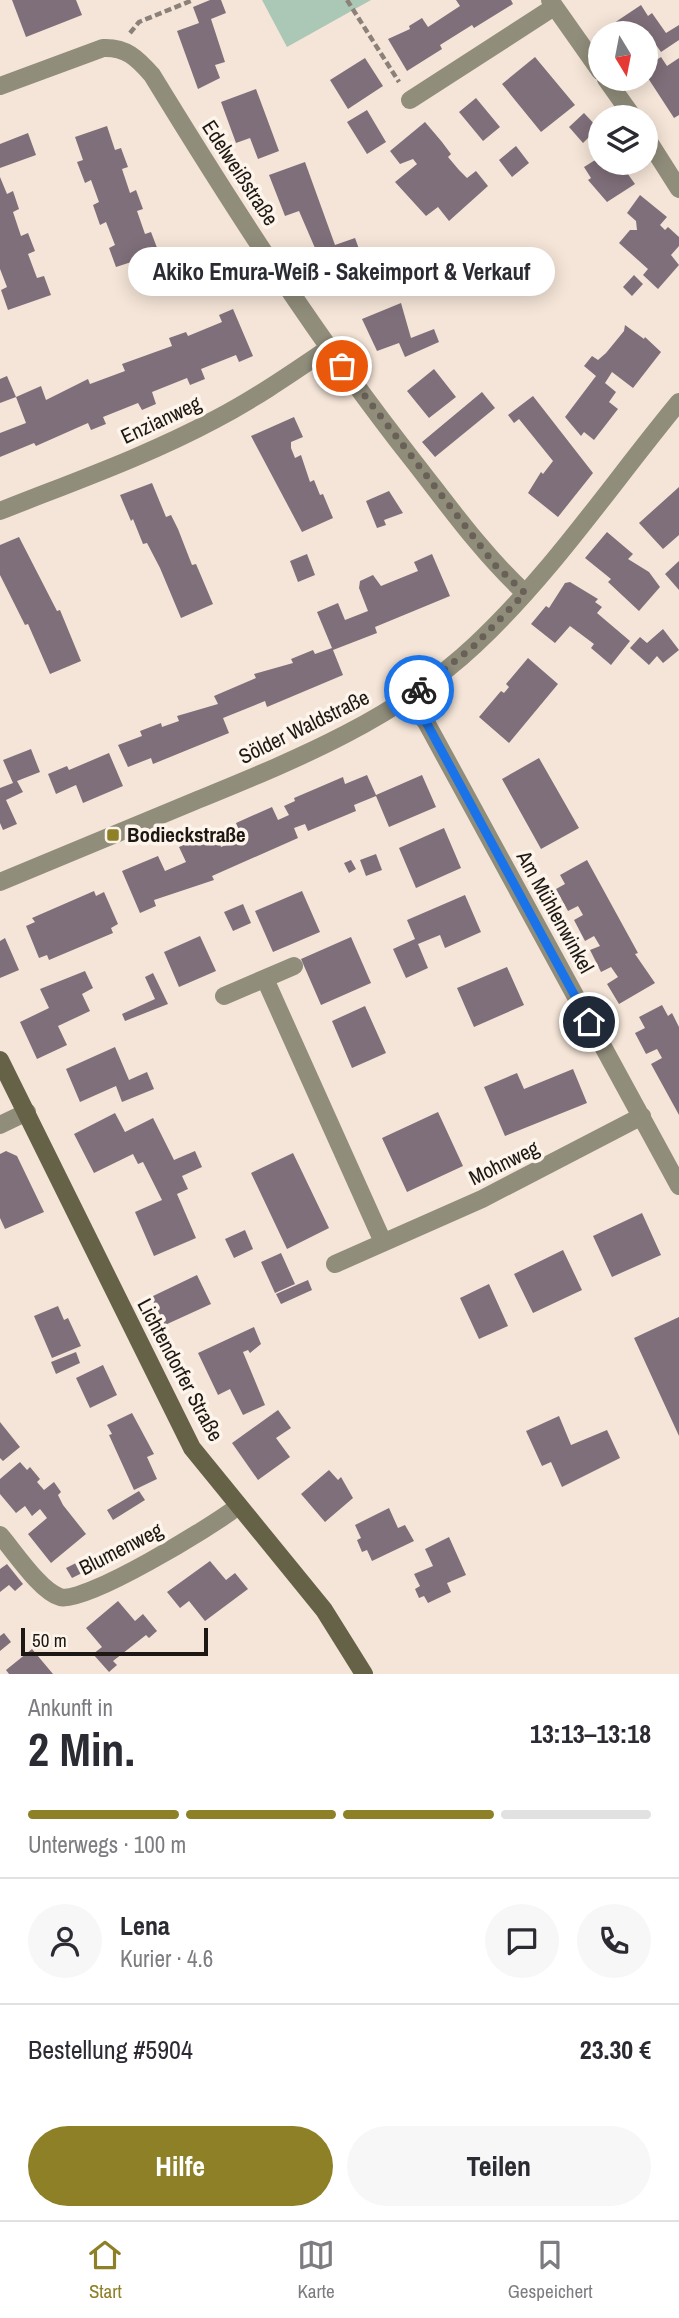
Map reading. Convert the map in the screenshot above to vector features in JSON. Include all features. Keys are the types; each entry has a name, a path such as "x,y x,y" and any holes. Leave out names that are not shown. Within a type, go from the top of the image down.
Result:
{"main road":[{"name":"Lichtendorfer Straße","path":"0,1060 192,1448 237,1507 324,1610 364,1674"}],"street":[{"path":"410,100 552,4 588,54"},
{"path":"0,86 86,53 119,47"},
{"name":"Edelweißstraße","path":"119,47 134,55 152,75 219,185 380,419 496,566 525,593"},
{"path":"658,156 679,189"},
{"name":"Enzianweg","path":"0,511 140,456 215,420 268,390 329,348"},
{"name":"Sölder Waldstraße","path":"0,882 289,763 351,734 408,698 475,645 525,593 676,412"},
{"name":"Am Mühlenwinkel","path":"408,698 432,733 679,1186"},
{"path":"224,996 295,966"},
{"path":"265,979 383,1242"},
{"path":"0,1125 27,1112"},
{"name":"Mohnweg","path":"335,1264 494,1194 642,1116"},
{"name":"Blumenweg","path":"0,1535 49,1591 66,1598 87,1593 211,1527 237,1507"}],"path":[{"path":"119,47 139,22 193,0"},
{"path":"347,0 410,100"}],"green space":[{"path":"262,0 371,0 287,47"}],"building":[{"path":"12,0 76,0 82,15 26,37"},
{"path":"210,0 221,0 226,13 211,19 225,62 215,65 220,78 198,89 177,31 199,23 193,7"},
{"path":"456,0 511,0 513,4 440,45 442,49 407,71 388,39 410,29 409,26 422,18 428,27 460,6"},
{"path":"641,5 648,16 652,13 658,21 617,21"},
{"path":"658,22 666,33 679,25 679,40 661,52 658,48"},
{"path":"535,57 575,105 541,132 502,84"},
{"path":"661,57 667,66 679,58 679,115 674,118 656,91 658,59"},
{"path":"365,58 383,86 348,109 330,80"},
{"path":"256,89 279,151 258,159 250,138 236,143 221,102"},
{"path":"476,98 500,127 483,141 459,112"},
{"path":"367,110 386,142 367,154 347,122"},
{"path":"584,113 588,117 588,138 583,143 569,127"},
{"path":"425,122 451,154 448,157 459,170 467,178 476,171 488,186 449,221 438,207 426,216 395,182 417,164 413,159 400,164 390,151"},
{"path":"107,126 115,150 121,148 128,167 122,169 130,193 136,190 143,209 137,211 145,234 151,232 159,253 116,267 109,248 115,245 106,222 100,225 93,205 99,202 91,180 85,183 77,162 83,160 75,137"},
{"path":"28,133 36,155 0,168 0,144"},
{"path":"516,146 529,163 512,177 499,160"},
{"path":"305,162 335,245 355,238 370,279 334,292 299,211 285,216 269,175"},
{"path":"589,175 629,175 635,184 607,202 588,180 591,178"},
{"path":"0,177 7,194 13,191 19,209 13,212 21,236 28,233 35,251 28,254 37,278 44,276 51,295 8,310 1,290 7,287 0,269"},
{"path":"640,195 667,217 660,225 665,230 668,227 679,237 679,246 671,255 679,265 658,289 643,275 648,269 619,243 630,230 637,230 636,221 627,213"},
{"path":"634,275 643,284 632,296 623,287"},
{"path":"401,303 411,338 434,329 439,342 405,357 399,343 377,351 362,319"},
{"path":"233,309 253,356 239,362 236,355 201,369 205,379 190,385 187,378 152,392 156,404 142,410 138,403 103,417 106,424 91,430 88,423 36,446 34,443 0,457 0,433 26,423 16,397 41,386 46,400 88,379 90,384 125,371 122,364 172,346 169,338 186,332 188,336 222,322 219,315"},
{"path":"625,325 644,339 645,337 661,352 633,388 612,372 605,383 616,392 609,402 618,409 594,440 584,432 581,436 565,417 596,376 584,366 592,356 598,360 606,353 624,331"},
{"path":"434,369 456,397 429,418 407,391"},
{"path":"7,376 16,397 0,403 0,379"},
{"path":"482,392 495,408 435,457 422,442"},
{"path":"533,396 593,473 558,517 528,493 541,472 543,474 553,461 519,419 514,423 508,415"},
{"path":"294,417 303,437 291,442 291,448 295,458 301,455 310,482 314,480 320,495 323,494 333,518 302,532 251,436"},
{"path":"152,483 166,517 171,515 178,529 192,565 196,564 213,604 181,618 160,568 147,543 143,544 120,495"},
{"path":"679,487 679,535 663,549 639,523"},
{"path":"389,491 403,513 384,520 386,525 377,528 366,501"},
{"path":"607,532 633,554 628,559 649,572 660,587 639,611 608,582 611,579 585,558"},
{"path":"19,537 57,611 60,610 81,661 50,674 28,624 25,625 0,575 0,545"},
{"path":"307,554 315,575 298,582 290,561"},
{"path":"432,554 450,596 375,627 377,633 333,650 343,675 267,707 265,701 223,718 229,733 153,764 151,758 128,767 118,745 142,736 140,731 161,723 162,727 179,721 177,716 218,704 214,696 256,678 254,674 293,663 291,659 313,650 315,654 332,648 317,612 338,603 345,620 368,611 359,588 360,581 373,575 381,586 418,571 414,562"},
{"path":"679,561 679,590 665,574"},
{"path":"570,582 598,599 595,602 602,607 597,613 630,641 611,665 591,648 594,644 570,626 555,643 531,624 546,606 549,608 565,583"},
{"path":"663,629 679,650 663,663 657,656 649,665 630,648 640,637 647,643"},
{"path":"528,658 558,684 509,743 479,717 501,691 504,693 509,687 506,684"},
{"path":"31,749 40,772 17,781 23,792 6,800 17,824 3,830 0,823 0,788 13,783 3,760"},
{"path":"109,753 123,786 83,803 76,785 56,794 48,774 67,766 69,770"},
{"path":"539,758 579,828 541,849 502,779"},
{"path":"367,775 376,795 422,775 436,807 389,827 376,796 354,805 356,811 308,831 305,824 294,828 298,838 212,876 214,880 154,900 156,906 140,913 122,871 158,856 165,871 186,862 179,847 215,832 221,847 242,838 236,823 272,807 278,820 289,815 284,806 295,801 294,798 343,777 345,784"},
{"path":"444,828 461,868 416,888 399,848"},
{"path":"376,854 382,870 366,876 360,860"},
{"path":"351,860 356,869 349,873 344,863"},
{"path":"587,860 638,953 635,954 655,983 619,1004 607,984 618,977 611,967 601,972 590,950 600,946 594,936 585,941 574,920 583,915 578,906 568,911 556,889 565,884 560,875"},
{"path":"94,891 96,896 104,892 118,924 111,928 113,933 49,960 47,955 39,958 26,926 35,922 32,918"},
{"path":"302,891 320,932 273,952 255,911"},
{"path":"465,895 481,932 445,948 440,935 418,944 428,968 406,978 393,949 415,939 407,920"},
{"path":"243,904 251,923 233,931 224,912"},
{"path":"200,936 216,971 179,987 164,952"},
{"path":"351,937 371,983 321,1005 301,959"},
{"path":"5,938 19,970 0,978 0,941"},
{"path":"507,967 524,1005 474,1027 457,988"},
{"path":"85,971 93,988 82,994 90,1011 58,1026 67,1045 37,1059 20,1022 49,1008 40,989"},
{"path":"153,973 168,1004 125,1021 122,1014 155,999 145,977"},
{"path":"662,1005 668,1016 672,1013 679,1027 679,1115 651,1064 662,1058 657,1049 646,1054 635,1033 645,1028 639,1017"},
{"path":"365,1006 386,1053 352,1068 332,1021"},
{"path":"115,1047 129,1080 147,1072 154,1089 122,1102 116,1086 80,1102 66,1069"},
{"path":"573,1069 587,1103 505,1136 484,1087 517,1073 524,1089"},
{"path":"438,1112 463,1166 407,1192 382,1138"},
{"path":"115,1113 125,1132 153,1118 174,1160 195,1151 202,1167 182,1176 188,1189 177,1194 196,1238 154,1256 135,1212 162,1200 143,1162 138,1164 133,1154 94,1173 74,1134"},
{"path":"6,1151 17,1156 44,1212 5,1229 0,1218 0,1154"},
{"path":"293,1153 329,1228 287,1249 251,1173"},
{"path":"642,1213 661,1255 612,1277 593,1236"},
{"path":"245,1230 253,1249 234,1258 225,1239"},
{"path":"563,1250 582,1290 533,1313 514,1274"},
{"path":"281,1253 295,1284 275,1293 261,1262"},
{"path":"197,1275 211,1304 165,1325 151,1297"},
{"path":"308,1280 312,1290 281,1304 276,1294"},
{"path":"489,1284 508,1326 479,1339 460,1298"},
{"path":"58,1306 64,1320 68,1318 81,1346 52,1358 34,1316"},
{"path":"679,1317 679,1436 634,1338"},
{"path":"254,1327 261,1344 250,1353 248,1350 243,1352 265,1405 243,1415 230,1389 218,1395 198,1353"},
{"path":"76,1352 80,1363 56,1374 51,1362"},
{"path":"103,1365 117,1395 90,1408 76,1378"},
{"path":"278,1410 291,1428 276,1438 290,1457 258,1480 232,1443"},
{"path":"132,1413 154,1454 147,1457 157,1479 134,1490 107,1425"},
{"path":"559,1416 571,1445 607,1430 620,1458 562,1487 551,1462 542,1466 526,1431"},
{"path":"0,1422 20,1447 3,1461 0,1458"},
{"path":"20,1462 27,1470 30,1467 40,1479 37,1482 44,1490 54,1482 61,1492 58,1495 63,1505 86,1534 51,1563 28,1534 47,1518 40,1509 32,1516 25,1506 16,1513 0,1494 0,1479"},
{"path":"329,1470 338,1480 341,1477 353,1498 325,1522 301,1494"},
{"path":"139,1491 145,1500 113,1520 107,1510"},
{"path":"389,1508 398,1528 405,1525 414,1541 372,1561 367,1550 362,1552 357,1540 361,1538 355,1525"},
{"path":"449,1537 466,1575 447,1583 451,1592 428,1603 424,1596 419,1598 415,1589 420,1586 414,1574 433,1566 425,1549"},
{"path":"86,1558 92,1568 72,1578 66,1568"},
{"path":"210,1561 226,1580 235,1573 248,1589 205,1621 189,1601 180,1608 167,1592"},
{"path":"7,1564 23,1584 15,1591 9,1585 0,1592 0,1569"},
{"path":"118,1601 135,1621 143,1614 157,1631 149,1638 146,1635 113,1661 117,1665 109,1672 93,1654 102,1647 86,1628"},
{"path":"4,1633 11,1642 0,1651 0,1636"},
{"path":"32,1649 53,1674 9,1674 6,1670"}],"way so far":[{"path":"342,366 380,419 496,566 525,593 475,645 419,690"}],"place":[{"name":"Akiko Emura-Weiß - Sakeimport & Verkauf","path":"342,366"},
{"name":"Bodieckstraße","path":"113,835"}],"route":[{"path":"419,690 408,698 426,722 589,1022"}]}
